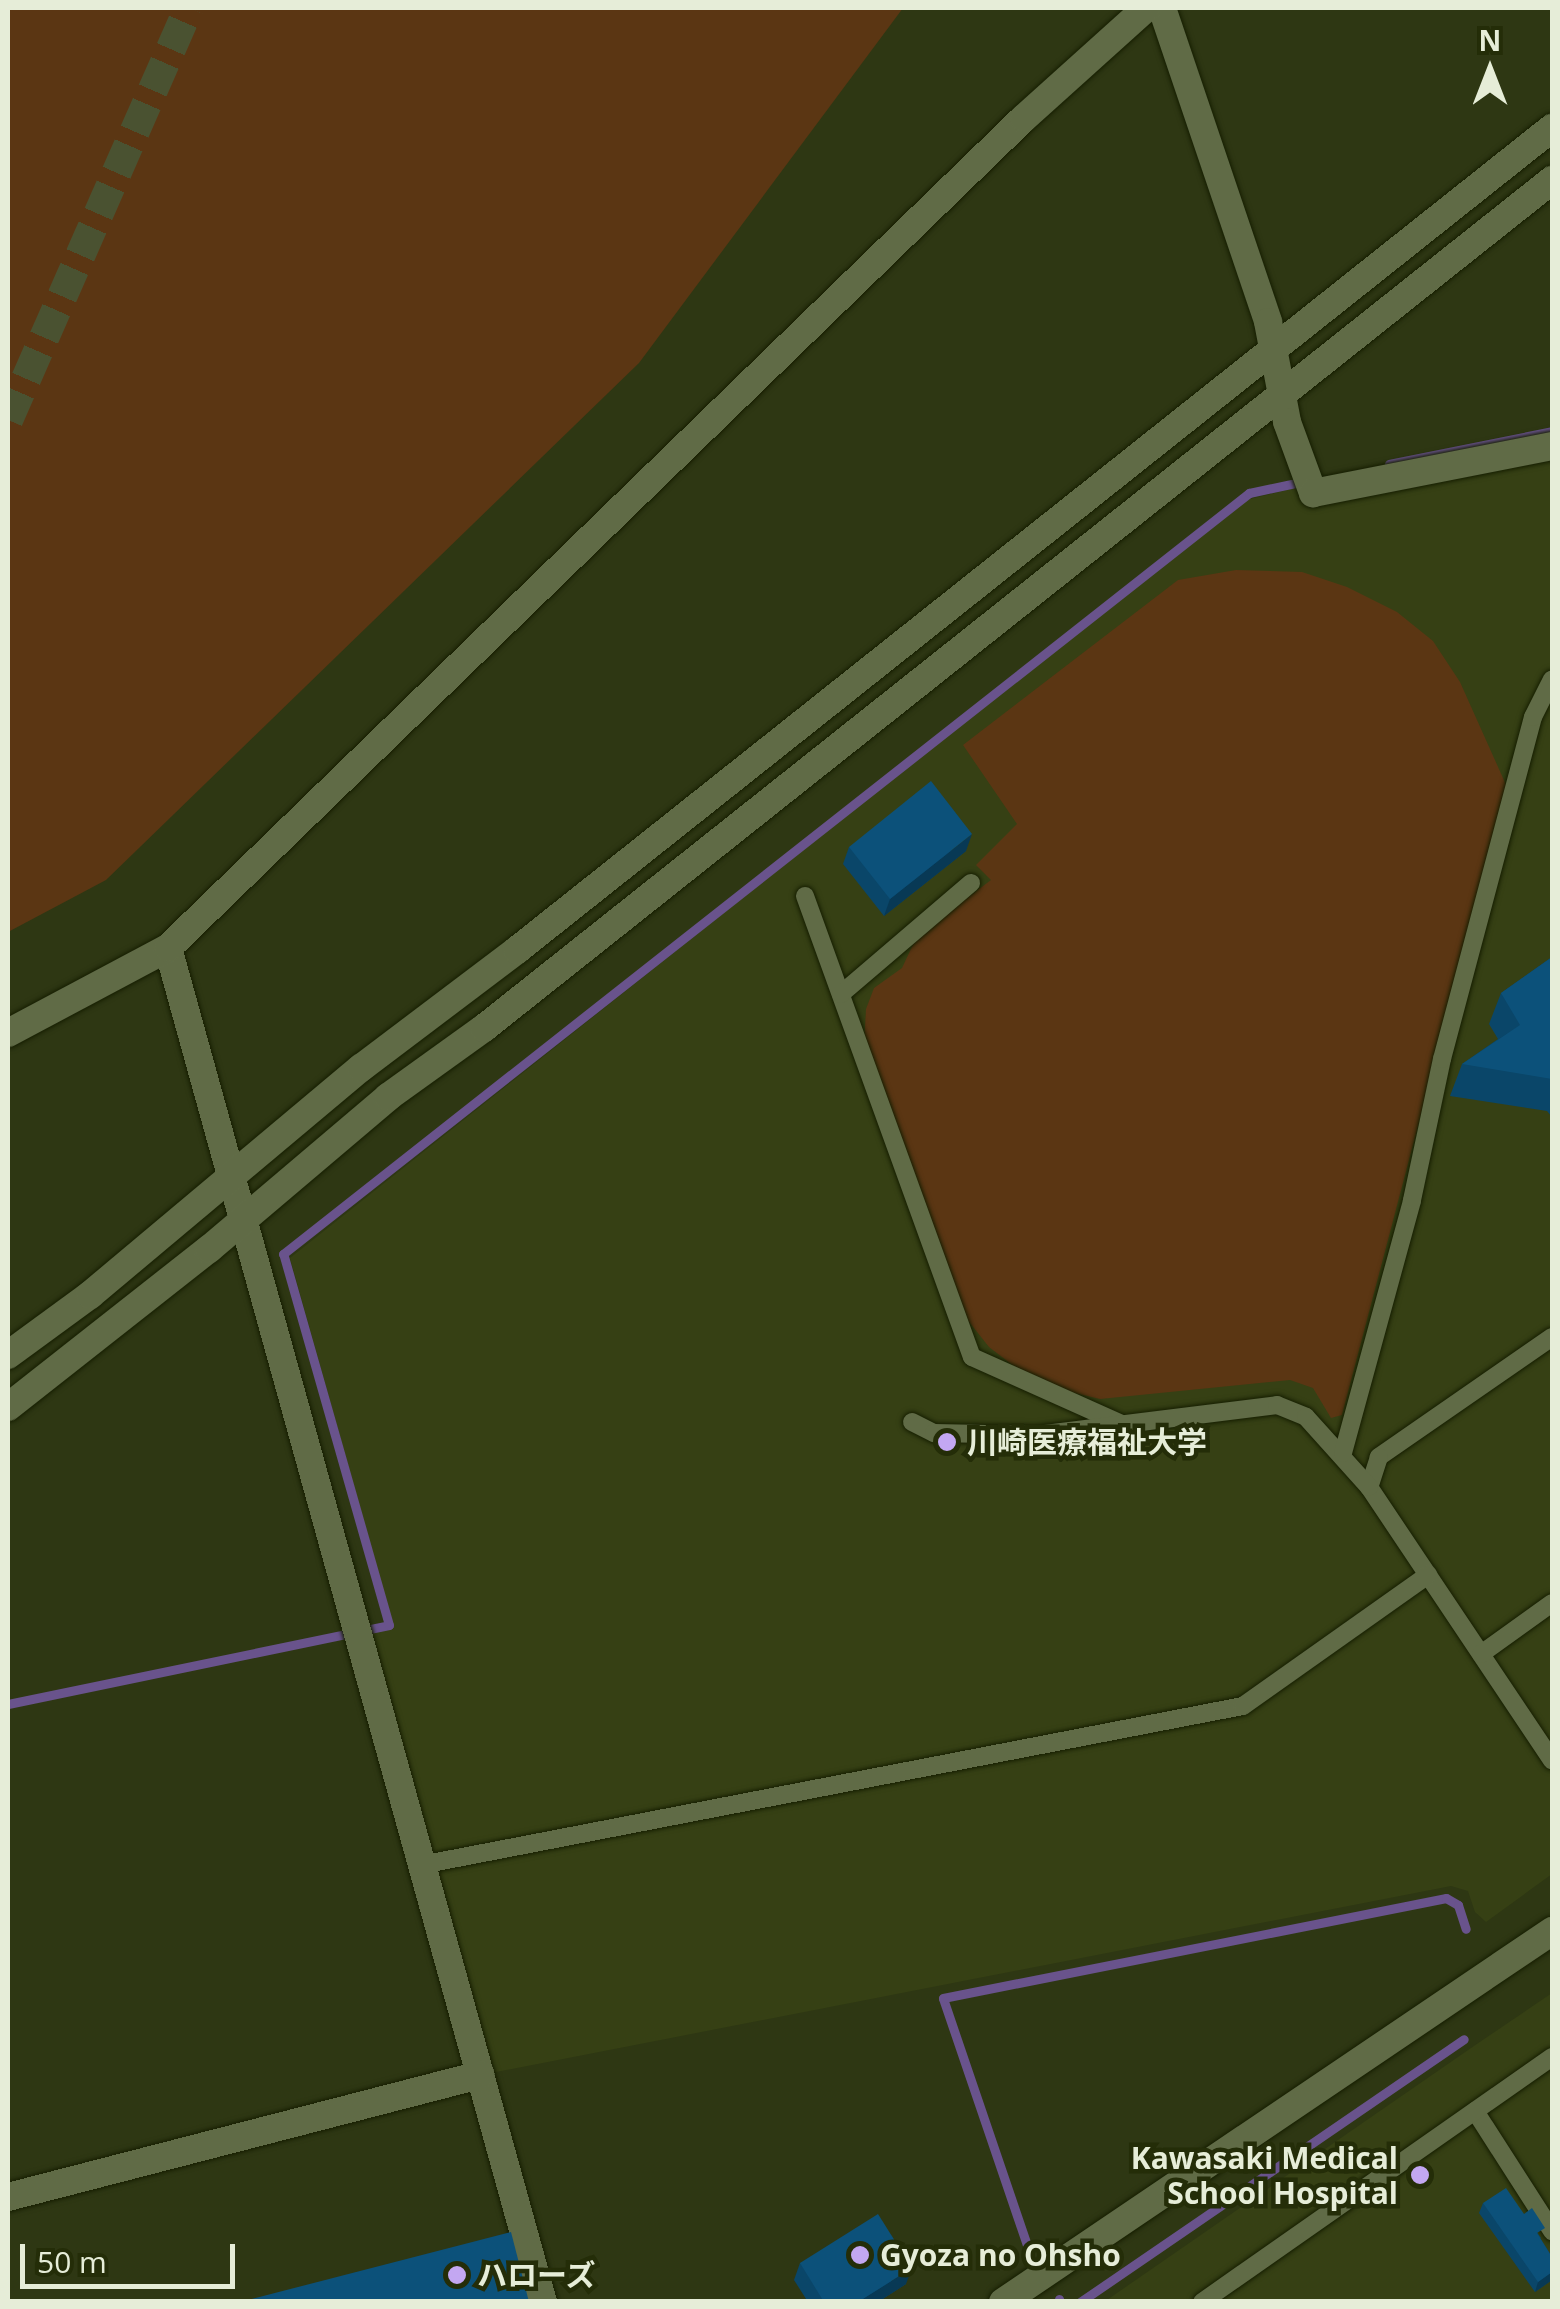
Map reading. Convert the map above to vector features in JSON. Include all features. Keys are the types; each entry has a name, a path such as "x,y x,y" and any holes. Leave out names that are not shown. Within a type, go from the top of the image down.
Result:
{"street":[{"path":"8,1033 168,948 1024,118 1146,8"},
{"path":"1162,8 1273,350 1281,394 1313,493 1552,446"},
{"path":"8,1354 90,1295 361,1068 517,950 1552,128"},
{"path":"8,1407 388,1098 484,1028 1552,180"},
{"path":"168,948 543,2302"},
{"path":"1003,2302 1552,1931"},
{"path":"8,2197 480,2076"}],"lane":[{"path":"1343,1452 1412,1200 1442,1059 1533,717 1552,679"},
{"path":"841,994 971,884"},
{"path":"805,896 972,1358 1124,1424"},
{"path":"1369,1487 1379,1457 1552,1337"},
{"path":"912,1422 934,1432 1037,1436 1277,1404 1306,1417 1343,1452 1369,1487 1552,1760"},
{"path":"421,1865 1243,1706 1428,1575"},
{"path":"1481,1654 1552,1603"},
{"path":"1202,2302 1552,2059"},
{"path":"1475,2111 1552,2231"}],"shaded area":[{"path":"8,8 903,8 639,363 106,880 8,932"},
{"name":"川崎医療福祉大学","path":"1552,456 1552,1874 1486,1922 1475,1912 1468,1891 1451,1886 491,2073 370,1634 393,1625 290,1258 1242,501 1304,486"},
{"path":"1236,570 1302,572 1347,587 1397,612 1433,641 1460,682 1507,787 1342,1415 1331,1418 1313,1388 1290,1380 1100,1399 1058,1389 1019,1370 989,1347 966,1318 864,1046 866,1009 874,988 902,968 917,936 991,880 976,865 1017,824 963,745 1178,580"},
{"name":"Kawasaki Medical School Hospital","path":"1552,1993 1552,2301 1104,2302 1471,2048"}],"building":[{"path":"931,781 972,834 890,899 849,847"},
{"path":"1552,957 1552,1079 1462,1064 1520,1025 1501,993"},
{"path":"1506,2188 1524,2214 1532,2208 1545,2228 1537,2233 1552,2257 1552,2272 1538,2282 1483,2203"},
{"name":"Gyoza no Ohsho","path":"878,2214 912,2268 858,2302 824,2302 800,2263"},
{"path":"511,2232 529,2302 240,2302"}],"waterway":[{"path":"1389,464 1552,431"},
{"path":"8,1704 389,1625 283,1254 1249,493 1305,481"},
{"path":"1029,2251 943,1998 1446,1898 1458,1905 1466,1929"},
{"path":"1080,2302 1464,2039"}],"tunnel":[{"path":"8,420 189,8"}],"place":[{"name":"川崎医療福祉大学","path":"947,1442"},
{"name":"Kawasaki Medical School Hospital","path":"1420,2175"},
{"name":"Gyoza no Ohsho","path":"860,2255"},
{"name":"ハローズ","path":"457,2275"}]}
